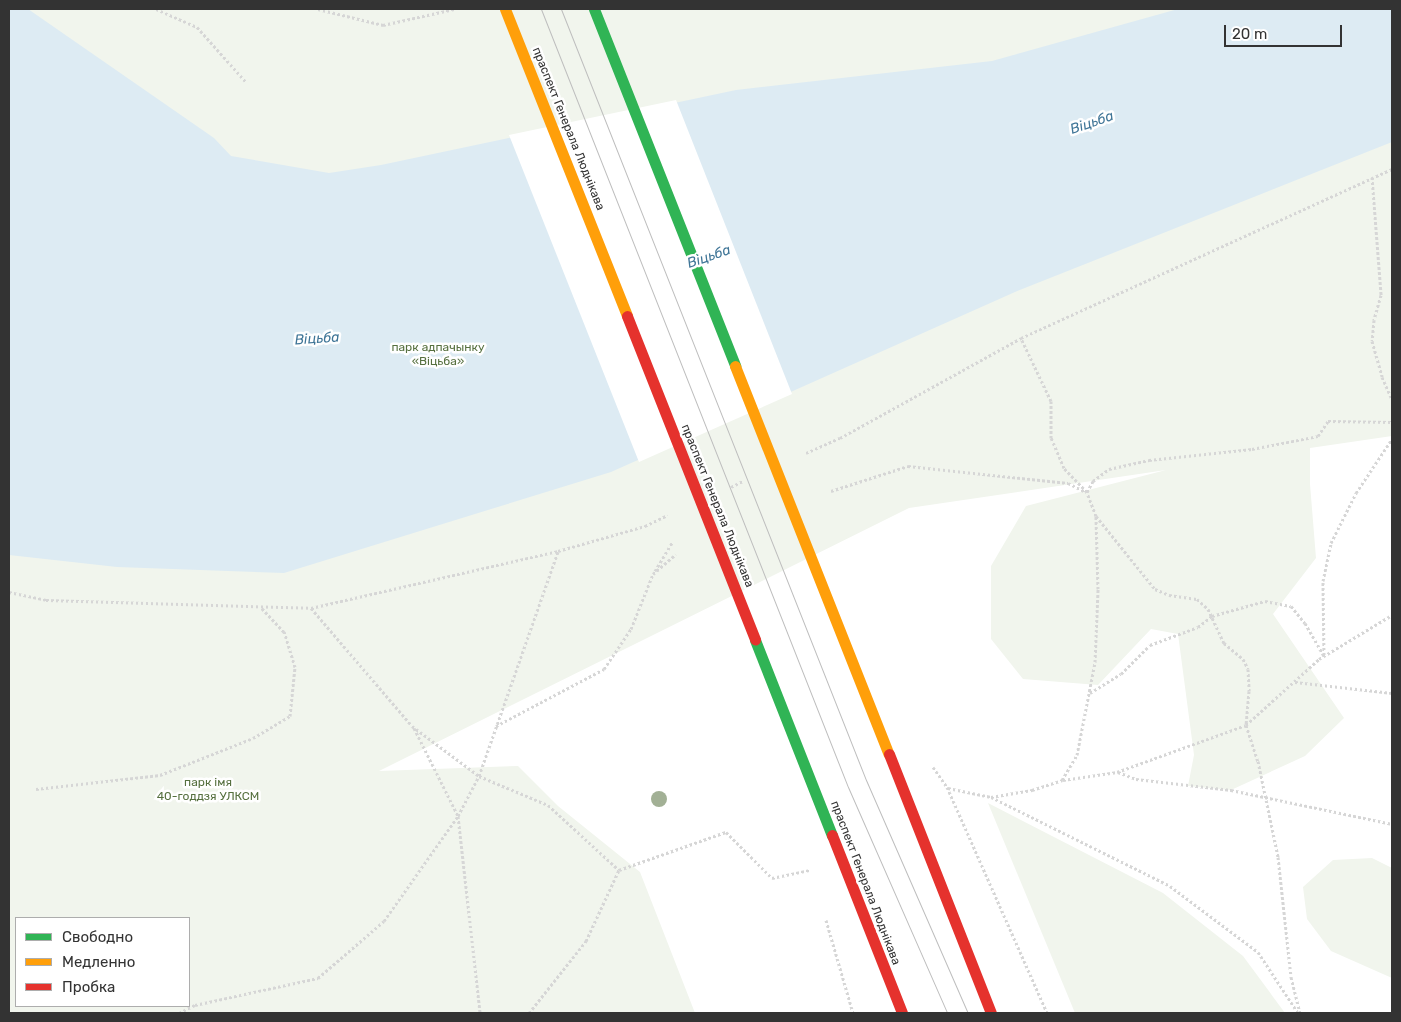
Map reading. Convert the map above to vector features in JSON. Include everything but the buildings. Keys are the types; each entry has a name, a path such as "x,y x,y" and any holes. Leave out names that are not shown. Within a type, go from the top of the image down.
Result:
{"main road":[{"name":"праспект Генерала Люднікава","path":"505,9 902,1013"},
{"path":"594,9 991,1013"}],"path":[{"path":"156,9 197,27 246,82"},
{"path":"318,9 383,25 454,9"},
{"path":"1372,177 1382,296 1374,320 1372,341 1382,377 1392,399"},
{"path":"1020,338 1051,401 1051,438 1064,468 1087,492 1096,516 1155,589 1170,595 1197,599 1208,609 1224,643 1243,659 1248,669 1249,691 1246,725 1258,762 1278,857 1291,977 1299,1013"},
{"path":"1087,492 1092,481 1109,469 1148,460 1252,449 1318,436 1328,421 1392,422"},
{"path":"1324,656 1323,581 1331,543 1356,494 1392,439"},
{"path":"831,491 908,466 1068,484 1087,492"},
{"path":"1062,780 1078,755 1095,662 1097,607 1096,516"},
{"path":"496,726 604,669 631,629 653,574 672,542"},
{"path":"179,1013 196,1005 318,978 384,921 458,816 479,776 558,551"},
{"path":"653,574 676,554"},
{"path":"1089,693 1121,674 1150,645 1198,626 1212,616 1265,601 1291,606 1306,623 1324,656"},
{"path":"36,789 160,775 253,738 290,716 295,667 284,632 260,607"},
{"path":"311,608 412,726 479,776 548,805 619,870"},
{"path":"991,797 1032,790 1062,780 1117,772 1246,725 1324,656 1392,615"},
{"path":"1294,682 1392,693"},
{"path":"412,726 458,816 480,1013"},
{"path":"931,764 947,788 1047,1013"},
{"path":"1117,772 1136,779 1231,790 1392,824"},
{"path":"947,788 991,797 1170,886 1258,952 1299,1013"},
{"path":"529,1013 586,941 619,870 726,832 772,878 812,869"},
{"path":"824,914 853,1013"}],"green space":[{"name":"парк адпачынку «Віцьба»","path":"9,9 1392,9 1392,436 1310,448 1310,484 1316,558 1273,614 1344,718 1305,756 1231,790 1188,786 1194,755 1178,634 1151,629 1098,685 1023,679 991,639 991,566 1026,506 1166,470 909,508 379,771 518,766 558,806 640,872 695,1013 9,1013"},
{"path":"988,803 1163,893 1243,956 1285,1013 1075,1013"},
{"path":"1372,858 1392,868 1392,978 1331,951 1307,919 1303,887 1333,860"}],"water":[{"name":"Віцьба","path":"9,9 28,9 214,138 231,156 329,173 381,165 736,90 992,61 1178,9 1392,9 1392,142 1015,292 611,472 284,573 117,567 9,555"}],"pier":[{"path":"676,100 792,394 639,462 509,135"}],"tram line":[{"path":"541,9 848,787 947,1013"},
{"path":"561,9 866,780 968,1013"}],"traffic: fast":[{"path":"594,9 735,366"},
{"path":"755,640 832,835"}],"traffic: slow":[{"path":"505,9 627,316"},
{"path":"735,366 889,754"}],"traffic: jam":[{"path":"627,316 755,640"},
{"path":"889,754 991,1013"},
{"path":"832,835 902,1013"}],"park label":[{"name":"парк імя 40-годдзя УЛКСМ","path":"208,790"}]}
